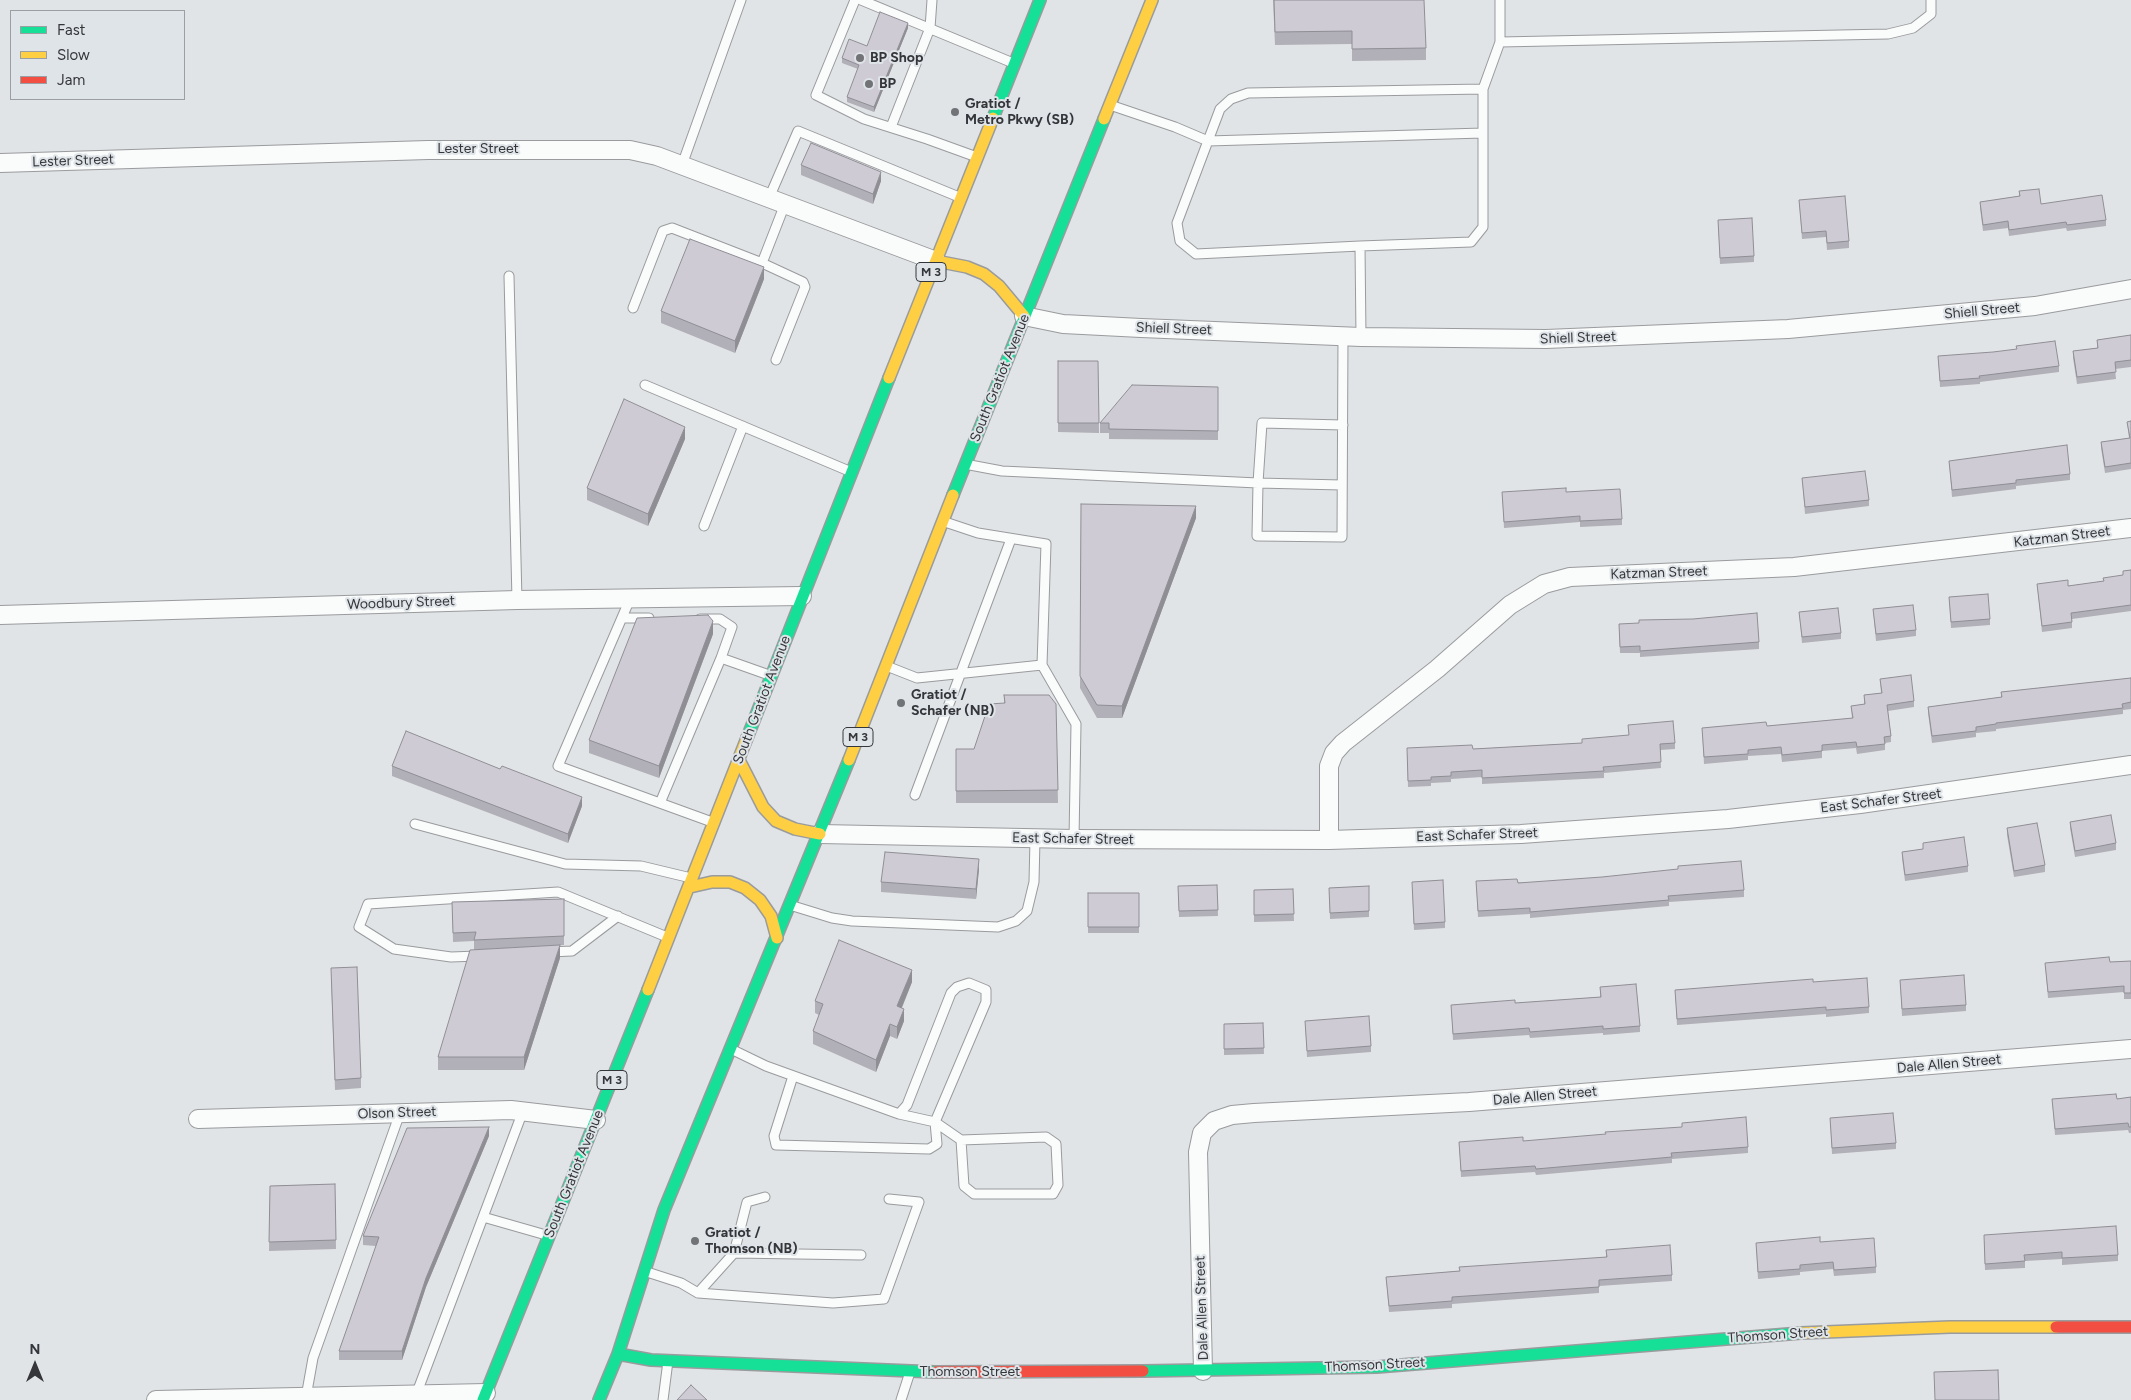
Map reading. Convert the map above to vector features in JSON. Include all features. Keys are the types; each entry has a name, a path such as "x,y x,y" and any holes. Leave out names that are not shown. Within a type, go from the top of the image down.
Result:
{"main road":[{"name":"South Gratiot Avenue","path":"484,1397 692,883 802,596 1040,0"},
{"name":"South Gratiot Avenue","path":"599,1400 618,1354 664,1210 820,834 1024,316 1152,0"},
{"path":"936,261 967,267 984,274 999,286 1024,316"},
{"path":"739,760 763,807 776,821 795,829 820,834"},
{"path":"692,883 730,882 745,888 760,900 771,916 777,938"},
{"name":"Thomson Street","path":"618,1354 668,1361 910,1372 1204,1371 1377,1366 1802,1333 1950,1327 2131,1327"}],"street":[{"name":"Lester Street","path":"0,163 495,148 630,150 644,152 682,165 936,261"},
{"name":"Shiell Street","path":"1024,316 1072,324 1361,337 1546,339 1788,329 2035,306 2131,289"},
{"name":"Katzman Street","path":"1329,840 1329,766 1334,753 1343,743 1437,669 1510,605 1544,584 1570,577 1794,567 2131,528"},
{"name":"Woodbury Street","path":"0,615 517,600 630,599 721,608 802,596"},
{"name":"East Schafer Street","path":"820,834 1035,839 1329,840 1521,834 1728,819 1860,804 2131,765"},
{"name":"Dale Allen Street","path":"1204,1371 1198,1152 1202,1133 1214,1121 1232,1115 1254,1113 1469,1102 2131,1049"},
{"name":"Olson Street","path":"198,1119 511,1110 596,1120"},
{"path":"156,1400 416,1395 484,1397"}],"lane":[{"path":"682,165 741,0"},
{"path":"855,0 816,95 864,119 977,157"},
{"path":"861,0 1014,63"},
{"path":"891,127 930,28 932,0"},
{"path":"1483,89 1248,94 1231,99 1220,109 1177,223 1180,241 1196,254 1471,242 1483,227 1483,89 1500,42 1500,0"},
{"path":"1500,42 1888,34 1913,28 1931,14 1931,0"},
{"path":"1110,105 1175,127 1208,141 1483,133"},
{"path":"769,198 798,131 961,197"},
{"path":"762,263 786,204"},
{"path":"633,308 663,231 667,228 672,228 800,279 805,287 776,360"},
{"path":"1360,246 1361,337"},
{"path":"508,276 517,600"},
{"path":"1342,425 1262,423 1257,536 1342,537 1343,336"},
{"path":"645,385 852,472"},
{"path":"704,526 743,426"},
{"path":"966,464 1002,472 1342,485"},
{"path":"943,522 978,533 1046,544 1042,665 1076,724 1074,839"},
{"path":"915,795 1012,539"},
{"path":"630,599 558,766 715,823"},
{"path":"660,803 732,627 721,608 691,618"},
{"path":"622,618 661,618"},
{"path":"720,658 772,676"},
{"path":"886,666 917,678 1042,665"},
{"path":"415,824 565,864 641,866 692,883"},
{"path":"790,906 832,918 852,921 998,927 1016,921 1027,911 1034,882 1035,839"},
{"path":"488,955 451,957 394,949 359,927 368,904 558,892 670,938"},
{"path":"535,952 572,950 618,916"},
{"path":"794,1076 774,1136 776,1145 929,1149 937,1144 935,1122 986,1002 986,990 969,983 957,987 951,993 907,1105 899,1114"},
{"path":"731,1049 766,1066 899,1114 935,1122 961,1140 1046,1137 1056,1144 1058,1186 1053,1194 974,1194 964,1186 961,1140"},
{"path":"416,1395 523,1111"},
{"path":"306,1397 313,1358 400,1113"},
{"path":"698,1293 734,1253 747,1202 765,1197"},
{"path":"644,1271 682,1284 698,1293 833,1303 884,1299 919,1202 890,1199"},
{"path":"483,1217 549,1235"},
{"path":"734,1253 861,1255"},
{"path":"663,1400 668,1361"},
{"path":"901,1400 910,1372"}],"building":[{"path":"1274,0 1424,0 1426,48 1352,49 1352,31 1275,32"},
{"path":"880,12 908,23 874,107 847,97 859,65 842,58 849,39 867,46"},
{"path":"811,143 881,172 873,194 801,165"},
{"path":"2039,189 2041,204 2102,195 2106,220 2067,225 2066,222 2009,230 2008,221 1983,225 1980,202 2020,196 2019,191"},
{"path":"1845,196 1849,241 1827,243 1826,231 1802,233 1799,200"},
{"path":"1752,218 1754,256 1720,258 1718,220"},
{"path":"690,239 764,267 735,341 661,311"},
{"path":"2131,335 2131,360 2115,362 2116,372 2077,377 2073,351 2098,348 2097,340"},
{"path":"2055,341 2059,366 1979,376 1980,378 1940,381 1938,356 2017,349 2016,346"},
{"path":"1058,361 1098,361 1099,423 1058,423"},
{"path":"1132,385 1218,387 1218,431 1109,429 1109,423 1100,423"},
{"path":"624,399 685,427 648,514 587,488"},
{"path":"2131,421 2131,463 2105,467 2101,442 2130,438 2127,422"},
{"path":"2067,445 2070,474 2016,480 2016,483 1952,490 1949,461"},
{"path":"1865,471 1869,500 1805,507 1802,478"},
{"path":"1566,488 1566,492 1620,489 1622,519 1580,521 1580,516 1504,522 1502,492"},
{"path":"1081,504 1196,506 1122,706 1097,705 1080,676"},
{"path":"2131,570 2131,605 2071,613 2072,622 2042,626 2037,584 2068,580 2068,586 2104,581 2103,578 2123,575 2123,571"},
{"path":"1988,594 1990,619 1951,622 1949,597"},
{"path":"1913,605 1916,630 1876,634 1873,609"},
{"path":"1838,608 1841,633 1802,637 1799,612"},
{"path":"1757,613 1759,642 1640,651 1640,646 1620,647 1619,624 1639,623 1639,620 1693,619"},
{"path":"708,615 713,621 659,766 589,740 637,618"},
{"path":"1911,675 1914,701 1887,705 1891,736 1884,737 1885,744 1857,747 1856,742 1822,745 1822,751 1782,755 1781,747 1748,750 1748,754 1704,757 1702,728 1766,722 1767,726 1853,718 1851,706 1865,704 1864,695 1882,693 1880,679"},
{"path":"2131,678 2131,702 2122,704 2123,708 1996,723 1976,727 1976,731 1932,736 1928,707 2002,697 2001,692"},
{"path":"1004,695 1049,695 1056,704 1058,790 956,791 956,749 974,749 989,704 1005,703"},
{"path":"1673,721 1675,743 1660,744 1661,762 1603,767 1604,771 1482,778 1482,770 1451,772 1451,776 1431,777 1431,780 1408,781 1407,748 1472,745 1473,749 1582,743 1582,739 1629,735 1628,725"},
{"path":"406,731 500,769 502,766 582,797 568,834 392,766"},
{"path":"2111,815 2116,843 2075,851 2070,822"},
{"path":"2037,823 2045,865 2014,871 2007,828"},
{"path":"1964,837 1968,866 1905,875 1902,852 1923,849 1923,843"},
{"path":"885,852 979,859 976,889 881,882"},
{"path":"1741,861 1744,890 1668,896 1669,900 1530,912 1530,908 1478,911 1476,881 1517,879 1518,883 1602,877 1678,869 1678,866"},
{"path":"1443,880 1445,922 1414,924 1412,882"},
{"path":"1217,885 1218,910 1179,911 1178,886"},
{"path":"1369,886 1369,911 1330,913 1329,888"},
{"path":"1293,889 1294,914 1254,915 1254,890"},
{"path":"1088,893 1139,893 1139,927 1088,927"},
{"path":"564,899 564,936 474,940 476,932 453,933 452,902"},
{"path":"839,940 912,970 897,1006 904,1009 897,1027 890,1024 876,1060 813,1031 823,1004 815,1001"},
{"path":"560,945 524,1057 438,1057 470,950"},
{"path":"2109,957 2110,962 2131,961 2131,993 2124,993 2124,986 2048,992 2045,963"},
{"path":"357,967 361,1078 335,1080 331,968"},
{"path":"1964,975 1966,1005 1902,1009 1900,980"},
{"path":"1867,978 1869,1007 1826,1010 1826,1007 1677,1019 1675,990 1813,979 1813,982"},
{"path":"1636,984 1640,1026 1603,1029 1603,1026 1530,1032 1529,1028 1453,1034 1451,1005 1515,1000 1515,1003 1601,997 1600,987"},
{"path":"1369,1016 1371,1046 1307,1051 1305,1021"},
{"path":"1263,1023 1264,1048 1224,1049 1224,1024"},
{"path":"2116,1094 2117,1099 2131,1097 2131,1127 2129,1127 2128,1123 2055,1129 2052,1099"},
{"path":"1893,1113 1896,1143 1832,1148 1830,1118"},
{"path":"1746,1117 1748,1147 1671,1153 1672,1157 1536,1169 1535,1166 1461,1171 1459,1142 1523,1137 1523,1141 1606,1134 1605,1132 1682,1127 1682,1123"},
{"path":"489,1127 426,1278 402,1351 339,1351 379,1237 363,1236 407,1128"},
{"path":"335,1184 336,1240 269,1242 270,1186"},
{"path":"2116,1226 2118,1255 2062,1258 2062,1252 2024,1255 2025,1261 1985,1264 1984,1235"},
{"path":"1820,1237 1820,1242 1874,1238 1876,1267 1834,1270 1833,1262 1800,1265 1800,1269 1758,1272 1756,1243"},
{"path":"1670,1245 1672,1275 1599,1280 1599,1287 1452,1297 1452,1301 1389,1306 1386,1277 1460,1271 1459,1267 1607,1257 1606,1250"},
{"path":"1998,1370 1999,1400 1935,1400 1934,1372"},
{"path":"691,1385 707,1400 677,1400"}],"traffic: fast":[{"path":"993,118 1040,0"},
{"path":"953,495 1104,119"},
{"path":"747,738 889,378"},
{"path":"599,1400 618,1354 664,1210 849,760"},
{"path":"483,1400 648,990"},
{"path":"1143,1371 1377,1367 1801,1333"},
{"path":"618,1354 651,1360 935,1372"}],"traffic: slow":[{"path":"1104,119 1152,0"},
{"path":"889,378 993,118"},
{"path":"936,261 967,267 984,274 999,286 1024,316"},
{"path":"849,760 953,495"},
{"path":"648,990 747,738"},
{"path":"739,760 763,807 776,821 795,829 820,834"},
{"path":"690,887 712,882 730,882 745,888 760,900 771,916 777,938"},
{"path":"1801,1333 1950,1327 2056,1327"}],"traffic: jam":[{"path":"2056,1327 2131,1327"},
{"path":"935,1372 1143,1371"}],"place":[{"name":"BP Shop","path":"860,58"},
{"name":"BP","path":"869,84"},
{"name":"Gratiot / Metro Pkwy (SB)","path":"955,112"},
{"name":"Gratiot / Schafer (NB)","path":"901,703"},
{"name":"Gratiot / Thomson (NB)","path":"695,1241"}]}
